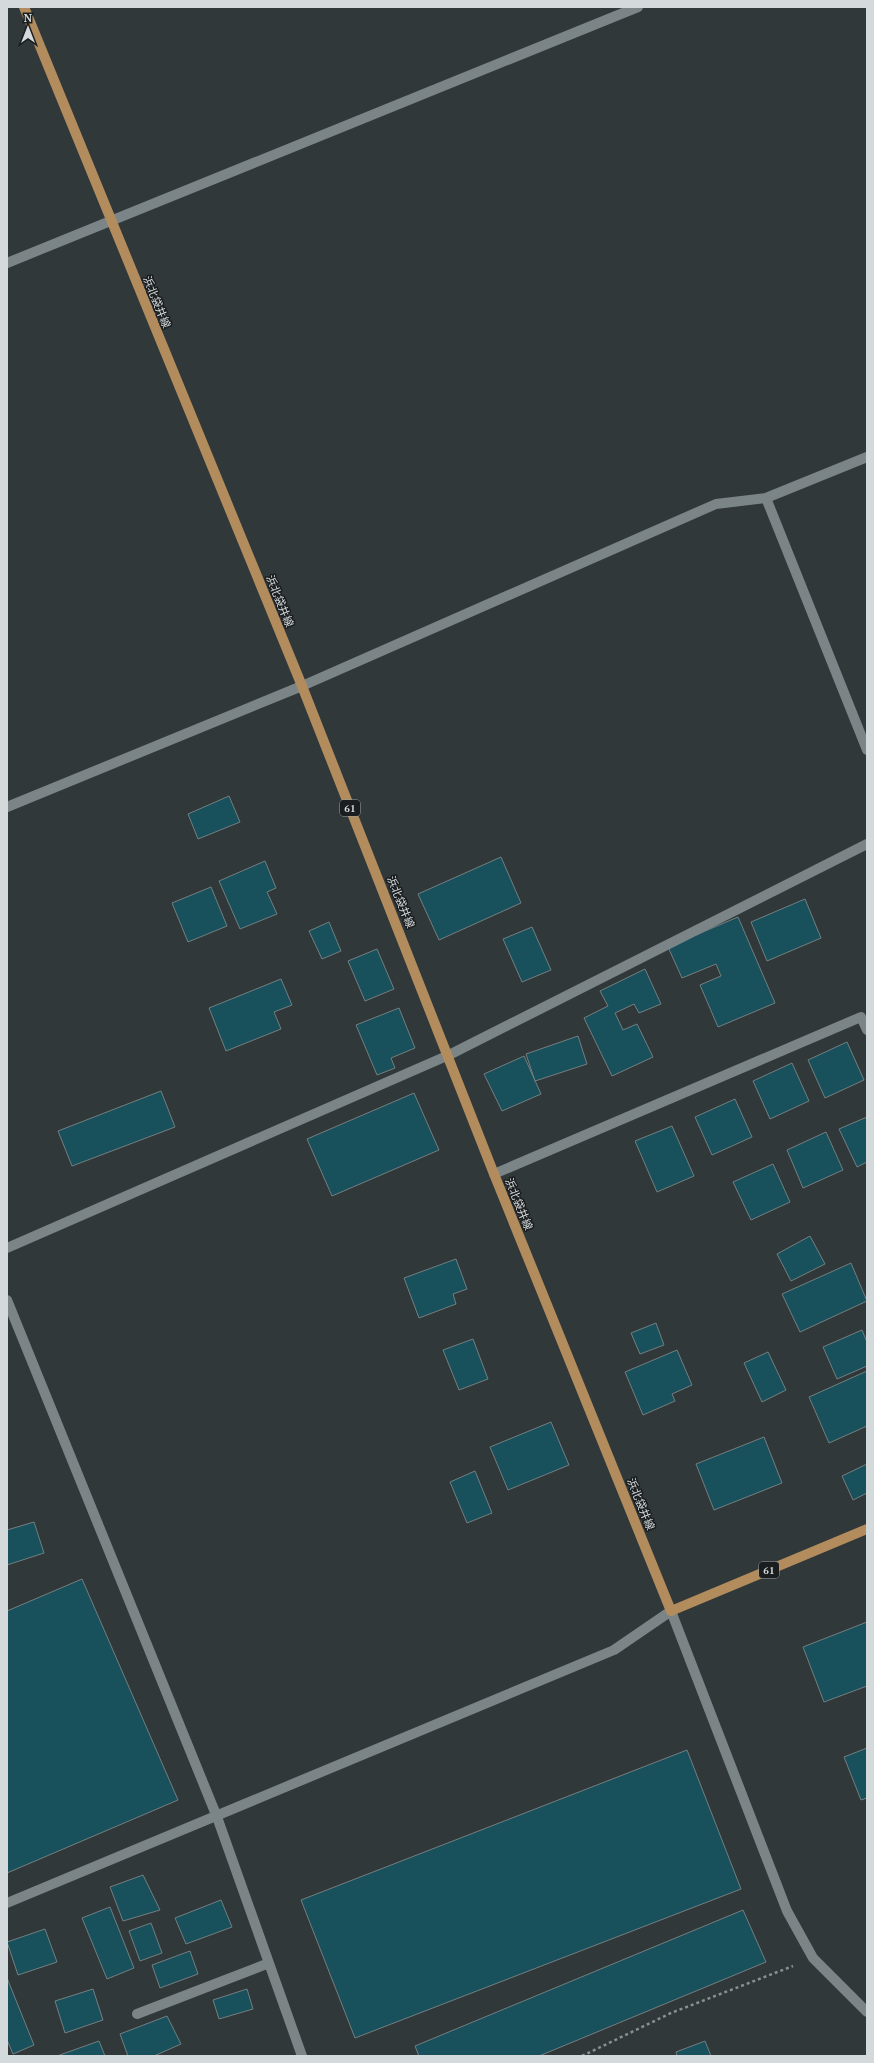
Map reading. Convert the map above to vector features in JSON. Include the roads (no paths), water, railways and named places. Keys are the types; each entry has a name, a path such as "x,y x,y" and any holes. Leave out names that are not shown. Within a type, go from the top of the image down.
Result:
{"main road":[{"name":"浜北袋井線","path":"24,7 302,686 449,1055 494,1174 672,1611"},
{"name":"61","path":"672,1611 867,1529"}],"street":[{"path":"7,263 638,7"},
{"path":"7,807 302,686 716,504 766,498 867,457"},
{"path":"766,498 867,750"},
{"path":"7,1248 449,1055 867,844"},
{"path":"494,1174 861,1017 867,1030"},
{"path":"7,1300 217,1817 302,2056"},
{"path":"7,1903 217,1817 614,1650 672,1611 787,1911 813,1958 867,2012"},
{"path":"136,2014 269,1963"}]}
